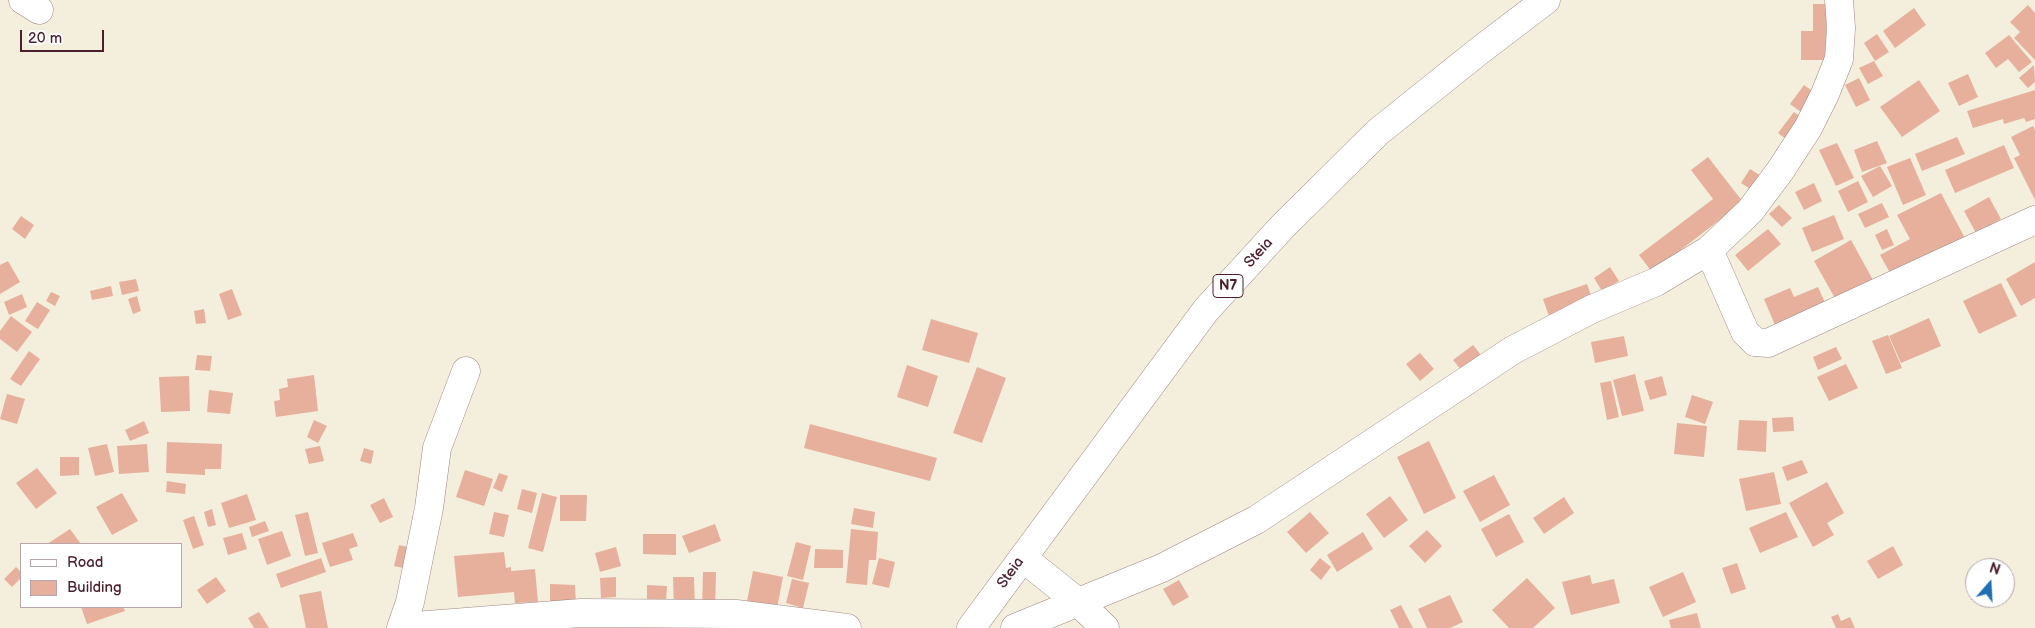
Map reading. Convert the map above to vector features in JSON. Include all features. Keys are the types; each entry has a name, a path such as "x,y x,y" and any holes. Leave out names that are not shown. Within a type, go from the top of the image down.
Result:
{"street":[{"name":"Steia","path":"971,628 1206,310 1283,226 1378,132 1478,51 1546,0"},
{"path":"1019,627 1079,604 1162,568 1256,520 1513,350 1592,309 1656,282 1709,250 1750,211 1780,171 1808,128 1825,94 1838,59 1841,28 1839,0"},
{"path":"1709,250 1745,332 1755,342 1768,343 2035,220"},
{"path":"466,371 437,448 429,508 410,602 401,628 590,613 736,614 847,628"},
{"path":"1022,558 1079,604 1105,628"}],"building":[{"path":"1813,4 1826,4 1826,60 1801,60 1801,31 1813,31"},
{"path":"2028,5 2035,13 2035,60 2014,38 2020,32 2010,22"},
{"path":"1914,8 1926,25 1895,48 1883,31"},
{"path":"1877,34 1889,52 1875,61 1864,43"},
{"path":"2009,35 2032,62 2019,72 2008,59 1996,68 1985,53"},
{"path":"1874,61 1883,76 1868,84 1859,68"},
{"path":"2034,65 2035,82 2028,88 2019,78"},
{"path":"1968,74 1978,97 1959,106 1948,83"},
{"path":"1859,78 1870,100 1856,107 1845,85"},
{"path":"1919,80 1940,111 1902,137 1880,107"},
{"path":"1804,85 1822,98 1808,117 1790,104"},
{"path":"2035,90 2035,119 2026,122 2024,118 2004,124 2003,119 1973,128 1967,111"},
{"path":"1794,112 1807,121 1791,143 1778,133"},
{"path":"2033,126 2035,130 2035,200 2014,158 2020,155 2011,137"},
{"path":"1957,137 1965,154 1922,171 1915,154"},
{"path":"1877,141 1887,163 1862,172 1854,150"},
{"path":"1837,143 1854,178 1836,186 1819,150"},
{"path":"2004,145 2014,168 1955,193 1945,170"},
{"path":"1708,157 1743,202 1652,272 1639,255 1713,199 1691,170"},
{"path":"1910,158 1926,195 1903,205 1887,167"},
{"path":"1880,166 1892,186 1873,197 1861,176"},
{"path":"1750,169 1761,176 1752,190 1741,183"},
{"path":"1858,181 1868,202 1848,212 1838,191"},
{"path":"1814,183 1822,201 1804,210 1795,192"},
{"path":"1941,193 1967,242 1894,280 1880,255 1910,239 1897,215"},
{"path":"1989,197 2001,219 1976,233 1964,211"},
{"path":"1882,203 1889,217 1865,228 1858,214"},
{"path":"1779,205 1792,218 1782,227 1769,214"},
{"path":"1834,215 1844,239 1812,252 1802,228"},
{"path":"21,216 34,225 25,239 12,229"},
{"path":"1768,229 1781,244 1748,271 1735,255"},
{"path":"1887,229 1894,245 1882,250 1875,235"},
{"path":"1851,240 1873,280 1836,300 1814,261"},
{"path":"8,261 20,282 0,294 0,265"},
{"path":"2035,262 2035,298 2021,306 2006,279"},
{"path":"1610,267 1619,281 1602,291 1594,278"},
{"path":"136,279 139,291 122,295 119,282"},
{"path":"2001,283 2017,316 1979,334 1963,301"},
{"path":"1587,284 1593,301 1549,316 1543,299"},
{"path":"111,286 113,296 92,300 90,291"},
{"path":"1818,287 1826,305 1775,325 1764,299 1790,288 1794,297"},
{"path":"232,289 242,315 228,320 219,294"},
{"path":"51,292 60,296 55,306 46,301"},
{"path":"22,294 27,307 9,315 4,302"},
{"path":"137,296 141,311 133,314 128,299"},
{"path":"37,302 50,310 38,329 25,321"},
{"path":"204,309 206,323 196,324 194,311"},
{"path":"11,316 32,332 17,352 0,339 0,331"},
{"path":"1929,318 1941,346 1901,363 1889,336"},
{"path":"931,319 978,333 969,363 922,350"},
{"path":"1888,335 1902,368 1886,374 1872,341"},
{"path":"1624,336 1628,356 1595,363 1591,342"},
{"path":"1473,345 1485,360 1465,375 1453,360"},
{"path":"1836,347 1842,359 1818,370 1813,357"},
{"path":"29,351 40,359 21,386 10,379"},
{"path":"1420,353 1434,369 1420,381 1406,364"},
{"path":"197,355 212,356 210,371 195,370"},
{"path":"1846,364 1858,388 1829,401 1817,377"},
{"path":"907,365 938,376 928,407 897,397"},
{"path":"977,367 1006,378 982,443 953,433"},
{"path":"1635,374 1644,411 1622,416 1613,380"},
{"path":"314,375 318,411 276,417 274,401 280,400 279,389 288,387 287,379"},
{"path":"189,376 190,411 161,412 159,377"},
{"path":"1662,376 1667,395 1650,400 1644,381"},
{"path":"1611,381 1619,417 1607,420 1600,383"},
{"path":"209,390 233,393 230,414 207,412"},
{"path":"7,394 25,399 17,424 0,419"},
{"path":"1692,395 1713,402 1705,424 1685,417"},
{"path":"1793,417 1794,431 1773,432 1772,418"},
{"path":"314,420 327,426 318,443 307,437"},
{"path":"1739,420 1767,421 1766,452 1737,450"},
{"path":"144,421 149,433 130,441 125,430"},
{"path":"1677,423 1707,426 1704,457 1674,454"},
{"path":"810,424 937,458 930,481 804,448"},
{"path":"1429,441 1456,498 1424,514 1397,457"},
{"path":"167,442 222,444 221,469 205,469 205,475 166,473"},
{"path":"107,444 114,472 95,476 88,448"},
{"path":"147,444 149,472 119,474 117,446"},
{"path":"320,446 324,461 309,464 305,449"},
{"path":"364,448 374,451 371,464 360,461"},
{"path":"60,457 79,457 79,475 60,476"},
{"path":"1802,460 1808,473 1787,481 1782,467"},
{"path":"37,468 57,493 36,509 16,483"},
{"path":"465,470 493,479 484,506 456,497"},
{"path":"1774,472 1781,504 1746,511 1739,479"},
{"path":"499,473 508,476 502,492 493,488"},
{"path":"1494,475 1510,505 1480,522 1463,491"},
{"path":"167,481 186,484 185,494 166,492"},
{"path":"1827,482 1844,513 1827,523 1834,535 1813,547 1789,503"},
{"path":"522,489 537,493 532,513 517,509"},
{"path":"122,493 138,521 112,535 96,507"},
{"path":"542,493 557,497 543,552 528,548"},
{"path":"247,494 256,520 229,528 221,503"},
{"path":"560,495 587,495 586,521 560,521"},
{"path":"1390,496 1408,520 1384,538 1366,514"},
{"path":"1564,497 1574,513 1544,534 1533,518"},
{"path":"384,498 393,517 380,523 370,505"},
{"path":"854,508 875,512 873,528 851,524"},
{"path":"212,509 216,525 208,527 204,512"},
{"path":"308,512 318,553 305,556 295,515"},
{"path":"494,512 509,515 504,537 489,534"},
{"path":"1310,512 1329,533 1306,553 1287,532"},
{"path":"1786,512 1798,537 1760,553 1749,528"},
{"path":"1509,514 1524,542 1496,557 1481,529"},
{"path":"194,516 204,545 193,549 183,520"},
{"path":"265,521 269,531 252,537 249,527"},
{"path":"715,524 721,541 689,553 682,536"},
{"path":"70,529 80,543 49,543"},
{"path":"851,529 878,532 876,560 869,560 867,585 846,583"},
{"path":"1427,530 1442,546 1425,563 1409,546"},
{"path":"282,531 291,556 267,565 258,539"},
{"path":"1363,532 1373,549 1337,572 1327,555"},
{"path":"242,533 247,549 228,555 223,538"},
{"path":"353,533 358,546 349,549 353,560 330,567 322,543"},
{"path":"643,534 676,534 676,555 643,554"},
{"path":"796,542 811,546 803,580 787,576"},
{"path":"399,545 412,548 408,569 394,566"},
{"path":"1893,546 1903,565 1878,579 1867,561"},
{"path":"616,547 621,566 600,572 595,553"},
{"path":"815,549 843,550 843,568 814,568"},
{"path":"504,552 506,568 511,567 511,571 535,569 538,602 515,603 514,592 458,597 454,556"},
{"path":"321,558 326,572 281,588 276,574"},
{"path":"879,558 895,562 889,588 872,584"},
{"path":"1320,558 1331,567 1321,580 1310,570"},
{"path":"1737,563 1746,589 1731,594 1722,568"},
{"path":"16,567 20,571 20,579 12,587 4,579"},
{"path":"753,571 783,577 776,613 746,606"},
{"path":"703,572 716,572 715,611 702,610"},
{"path":"1683,572 1696,602 1663,617 1649,587"},
{"path":"1590,575 1592,584 1614,579 1620,603 1571,615 1562,582"},
{"path":"216,577 226,591 207,604 197,590"},
{"path":"616,577 616,597 601,598 600,578"},
{"path":"673,577 694,577 695,610 674,610"},
{"path":"1527,578 1555,608 1533,628 1509,628 1492,610"},
{"path":"792,579 809,583 803,608 786,603"},
{"path":"1179,580 1189,597 1173,606 1163,589"},
{"path":"550,584 575,585 576,605 550,605"},
{"path":"647,585 667,586 666,603 647,602"},
{"path":"321,591 328,628 306,628 299,595"},
{"path":"1450,595 1463,622 1450,628 1427,628 1418,609"},
{"path":"1401,605 1413,628 1399,628 1390,610"},
{"path":"81,608 124,608 125,611 87,624"},
{"path":"259,612 269,628 254,628 248,618"},
{"path":"1697,613 1701,628 1671,628 1669,620"},
{"path":"1838,614 1841,621 1850,617 1855,628 1836,628 1831,617"}]}
